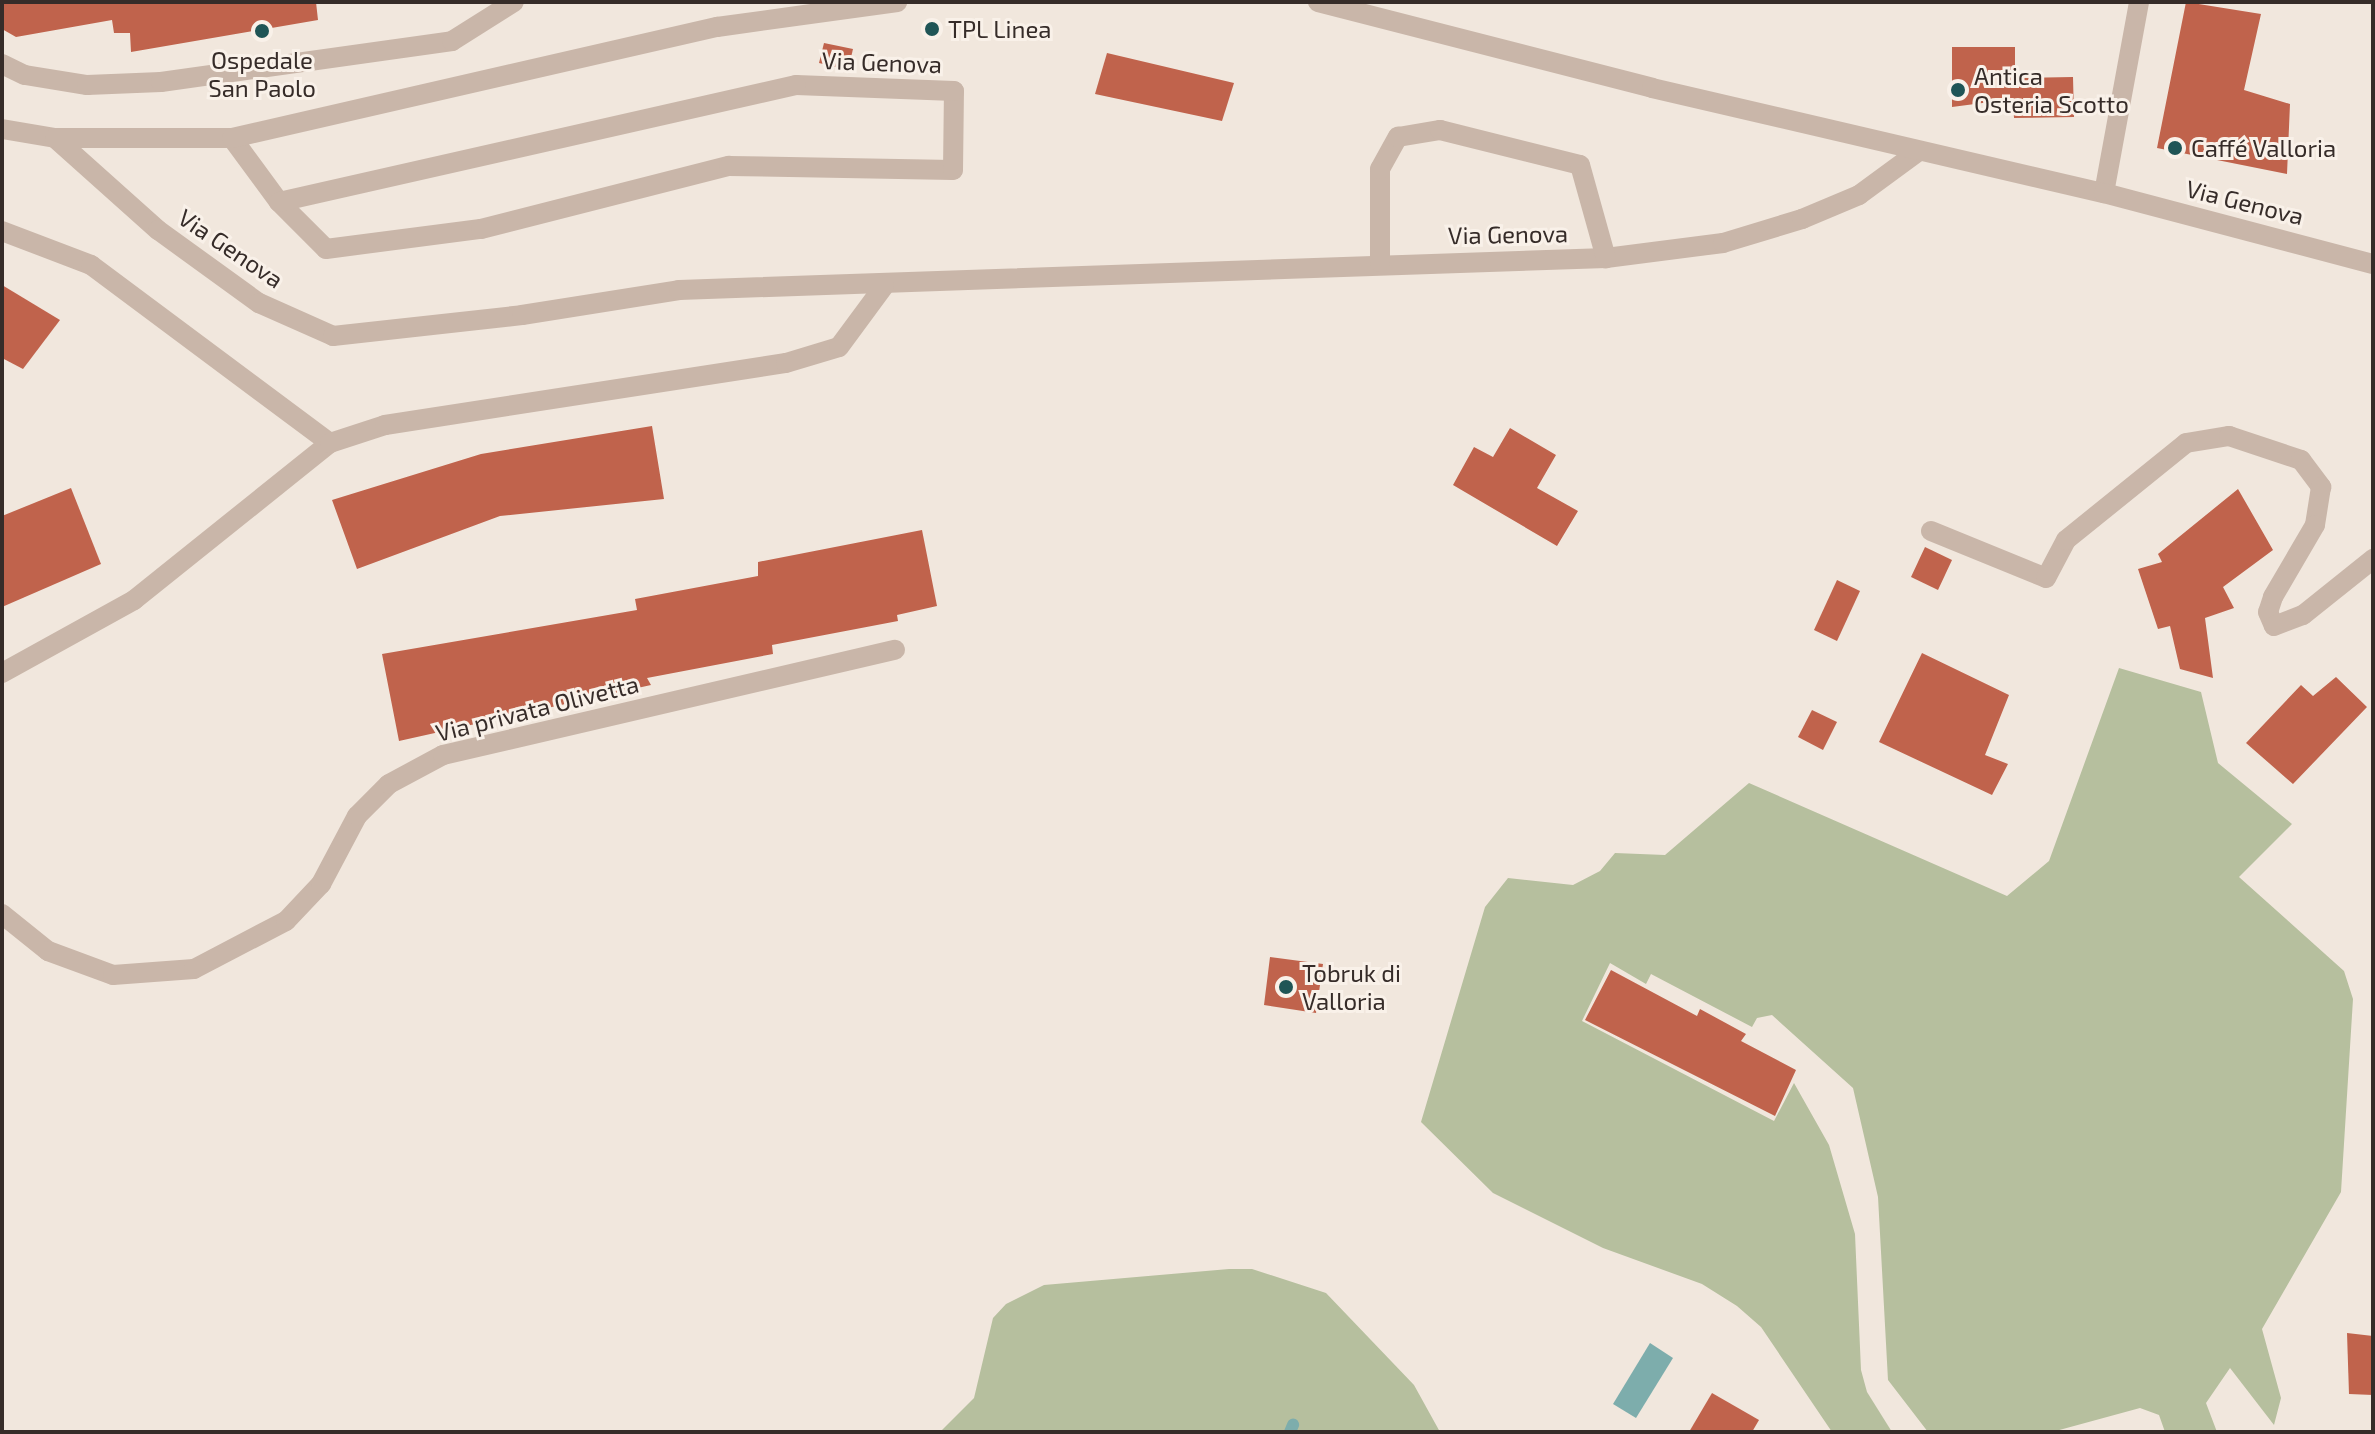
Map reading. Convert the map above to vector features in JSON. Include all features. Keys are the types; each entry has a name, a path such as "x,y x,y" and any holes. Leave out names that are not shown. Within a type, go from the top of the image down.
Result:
{"street":[{"path":"2,64 25,75 87,85 161,82 452,41 514,2"},
{"name":"Via Genova","path":"2,129 55,138 232,138 717,27 897,2"},
{"name":"Via Genova","path":"1318,2 1919,151 2104,193 2373,264"},
{"path":"2104,193 2139,2"},
{"name":"Via Genova","path":"232,138 279,202 326,249 481,229 729,166 953,170 954,91 796,85 279,202"},
{"path":"1380,262 1380,169 1398,137 1440,130 1580,165 1606,258"},
{"name":"Via Genova","path":"55,138 158,230 259,303 333,336 522,315 679,290 884,286 1380,262 1606,258 1723,243 1802,219 1859,195 1919,151"},
{"path":"2,231 91,265 330,443"},
{"path":"2,673 134,600 330,443 385,425 786,363 839,347 884,286"},
{"path":"1931,531 2046,578 2066,540 2186,443 2229,436 2301,460 2321,487 2315,525 2273,597 2268,612 2274,626 2303,615 2373,559"},
{"name":"Via privata Olivetta","path":"2,914 48,951 113,975 194,969 286,921 321,884 357,816 389,784 443,755 895,650"}],"green space":[{"path":"2119,668 2201,692 2218,763 2292,824 2239,877 2344,971 2353,999 2341,1192 2262,1329 2281,1398 2274,1425 2230,1368 2206,1403 2217,1432 2165,1432 2159,1415 2140,1408 2052,1432 1928,1432 1888,1380 1878,1197 1853,1088 1772,1015 1757,1018 1752,1027 1651,974 1646,984 1610,963 1582,1021 1774,1121 1794,1083 1829,1145 1855,1234 1861,1370 1867,1392 1892,1432 1832,1432 1761,1327 1737,1306 1702,1284 1603,1248 1493,1193 1421,1122 1485,907 1508,878 1573,885 1600,871 1615,853 1665,855 1749,783 2007,896 2049,861"},
{"path":"1252,1269 1326,1293 1414,1385 1440,1432 940,1432 974,1398 993,1318 1006,1304 1044,1285"}],"water":[{"path":"1650,1343 1673,1358 1636,1418 1613,1404"}],"building":[{"path":"2,2 316,2 318,20 131,52 130,33 114,33 112,20 16,37 2,29"},
{"path":"2186,2 2261,14 2244,90 2290,104 2287,174 2157,148"},
{"path":"824,43 853,49 848,70 819,63"},
{"path":"1952,47 2015,47 2015,78 2073,77 2074,117 2014,118 2013,99 1952,107"},
{"path":"1107,53 1234,83 1222,121 1095,94"},
{"path":"2,285 60,320 23,369 2,358"},
{"path":"652,426 664,499 500,516 357,569 332,500 481,454"},
{"path":"1510,428 1556,455 1537,488 1578,511 1557,546 1453,485 1474,447 1493,457"},
{"path":"71,488 101,564 2,607 2,516"},
{"path":"2238,489 2273,550 2223,587 2234,608 2205,618 2213,678 2180,669 2170,626 2158,629 2138,569 2162,562 2158,554"},
{"path":"922,530 937,606 897,615 898,621 772,645 773,654 647,678 651,685 399,741 382,654 637,610 635,599 758,576 758,562"},
{"path":"1925,547 1952,560 1938,590 1911,577"},
{"path":"1837,580 1860,591 1837,641 1814,630"},
{"path":"1922,653 2009,695 1985,755 2008,764 1992,795 1879,742"},
{"path":"2336,677 2367,707 2293,784 2246,743 2301,685 2313,696"},
{"path":"1812,710 1837,722 1823,750 1798,737"},
{"path":"1270,957 1323,964 1316,1013 1264,1005"},
{"path":"1611,970 1697,1016 1700,1009 1746,1034 1741,1041 1796,1070 1775,1116 1585,1020"},
{"path":"2347,1333 2373,1336 2373,1395 2349,1394"},
{"path":"1712,1393 1759,1420 1752,1432 1689,1432"}],"waterway":[{"path":"1290,1432 1293,1425"}],"place":[{"name":"TPL Linea","path":"932,29"},
{"name":"Ospedale San Paolo","path":"262,31"},
{"name":"Antica Osteria Scotto","path":"1958,90"},
{"name":"Caffé Valloria","path":"2175,148"},
{"name":"Tobruk di Valloria","path":"1286,987"}]}
